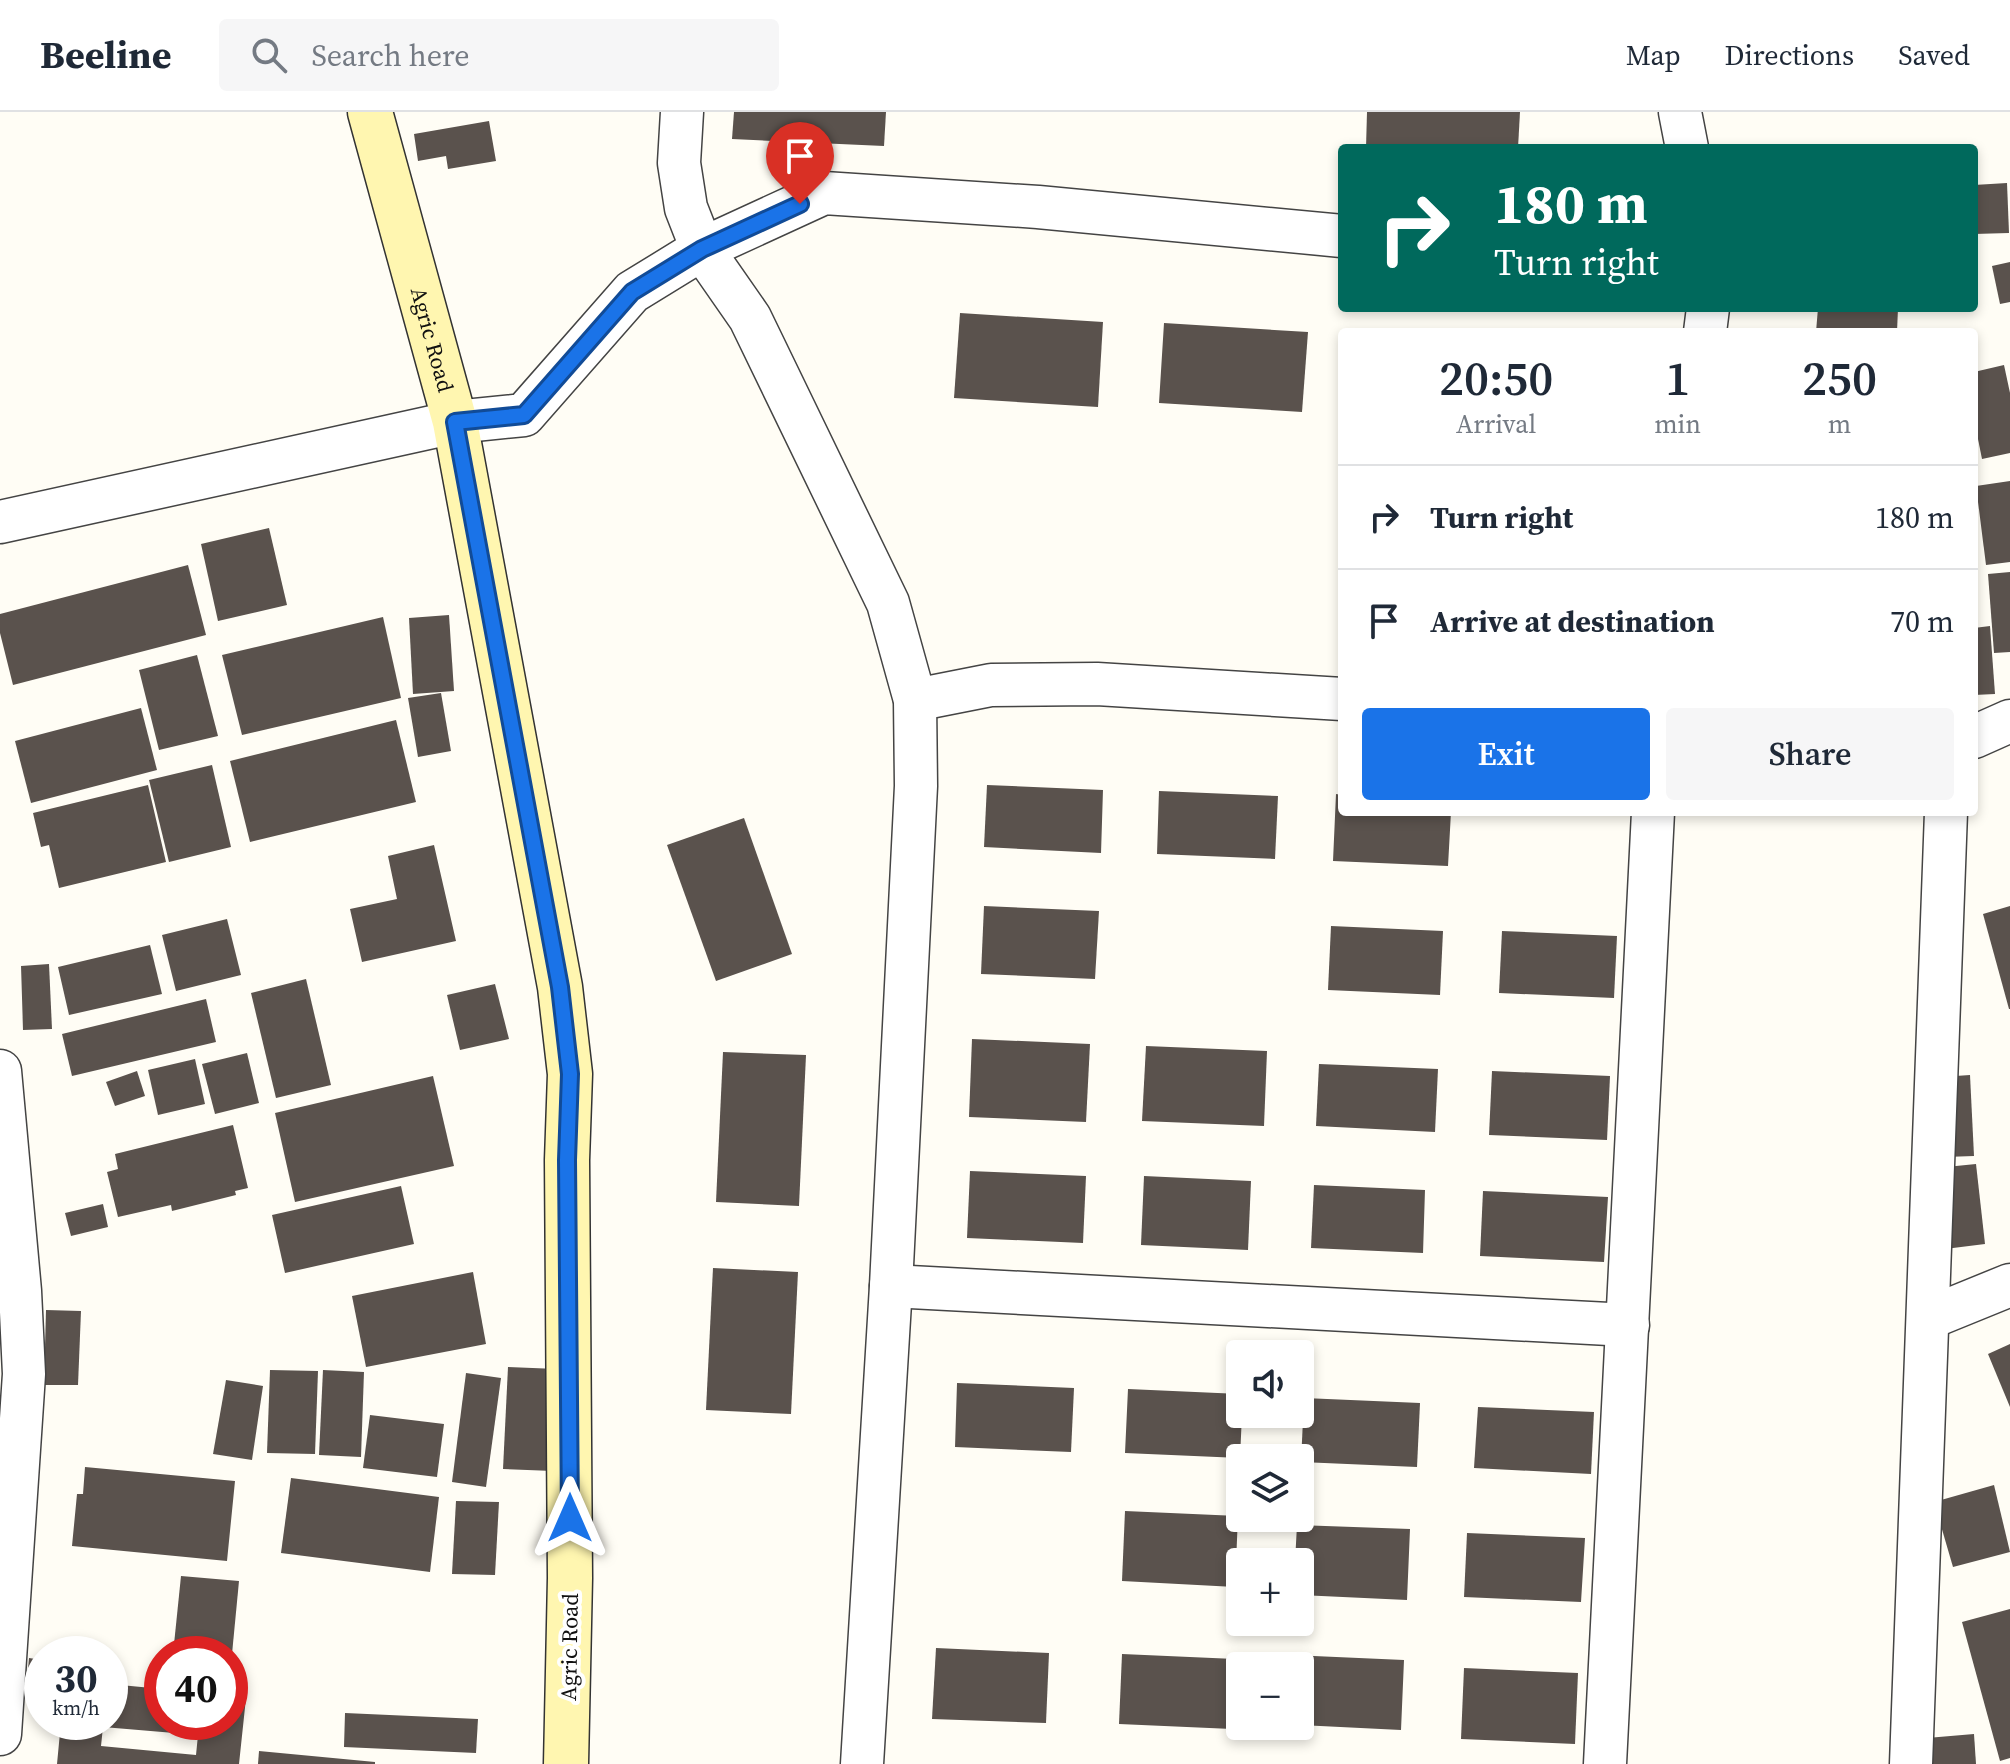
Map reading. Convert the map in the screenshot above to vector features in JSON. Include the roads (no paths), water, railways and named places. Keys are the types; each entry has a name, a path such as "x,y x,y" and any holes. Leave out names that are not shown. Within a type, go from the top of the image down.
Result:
{"street":[{"name":"Agric Road","path":"370,112 455,422 560,987 570,1074 567,1175 570,1578 566,1764"},
{"path":"682,112 679,163 686,208 702,249 750,318 888,603 915,700 916,786 891,1286 862,1764"},
{"path":"1680,112 1686,144"},
{"path":"0,522 455,422 524,415 632,292 702,249 824,193 1038,207 1338,236"},
{"path":"915,700 991,685 1082,684 1338,699"},
{"path":"1978,735 2010,721"},
{"path":"1605,1764 1653,816"},
{"path":"1911,1764 1946,816"},
{"path":"0,1071 20,1291 24,1374 0,1734"},
{"path":"1929,1318 2010,1285"},
{"path":"891,1286 1628,1325"}]}
